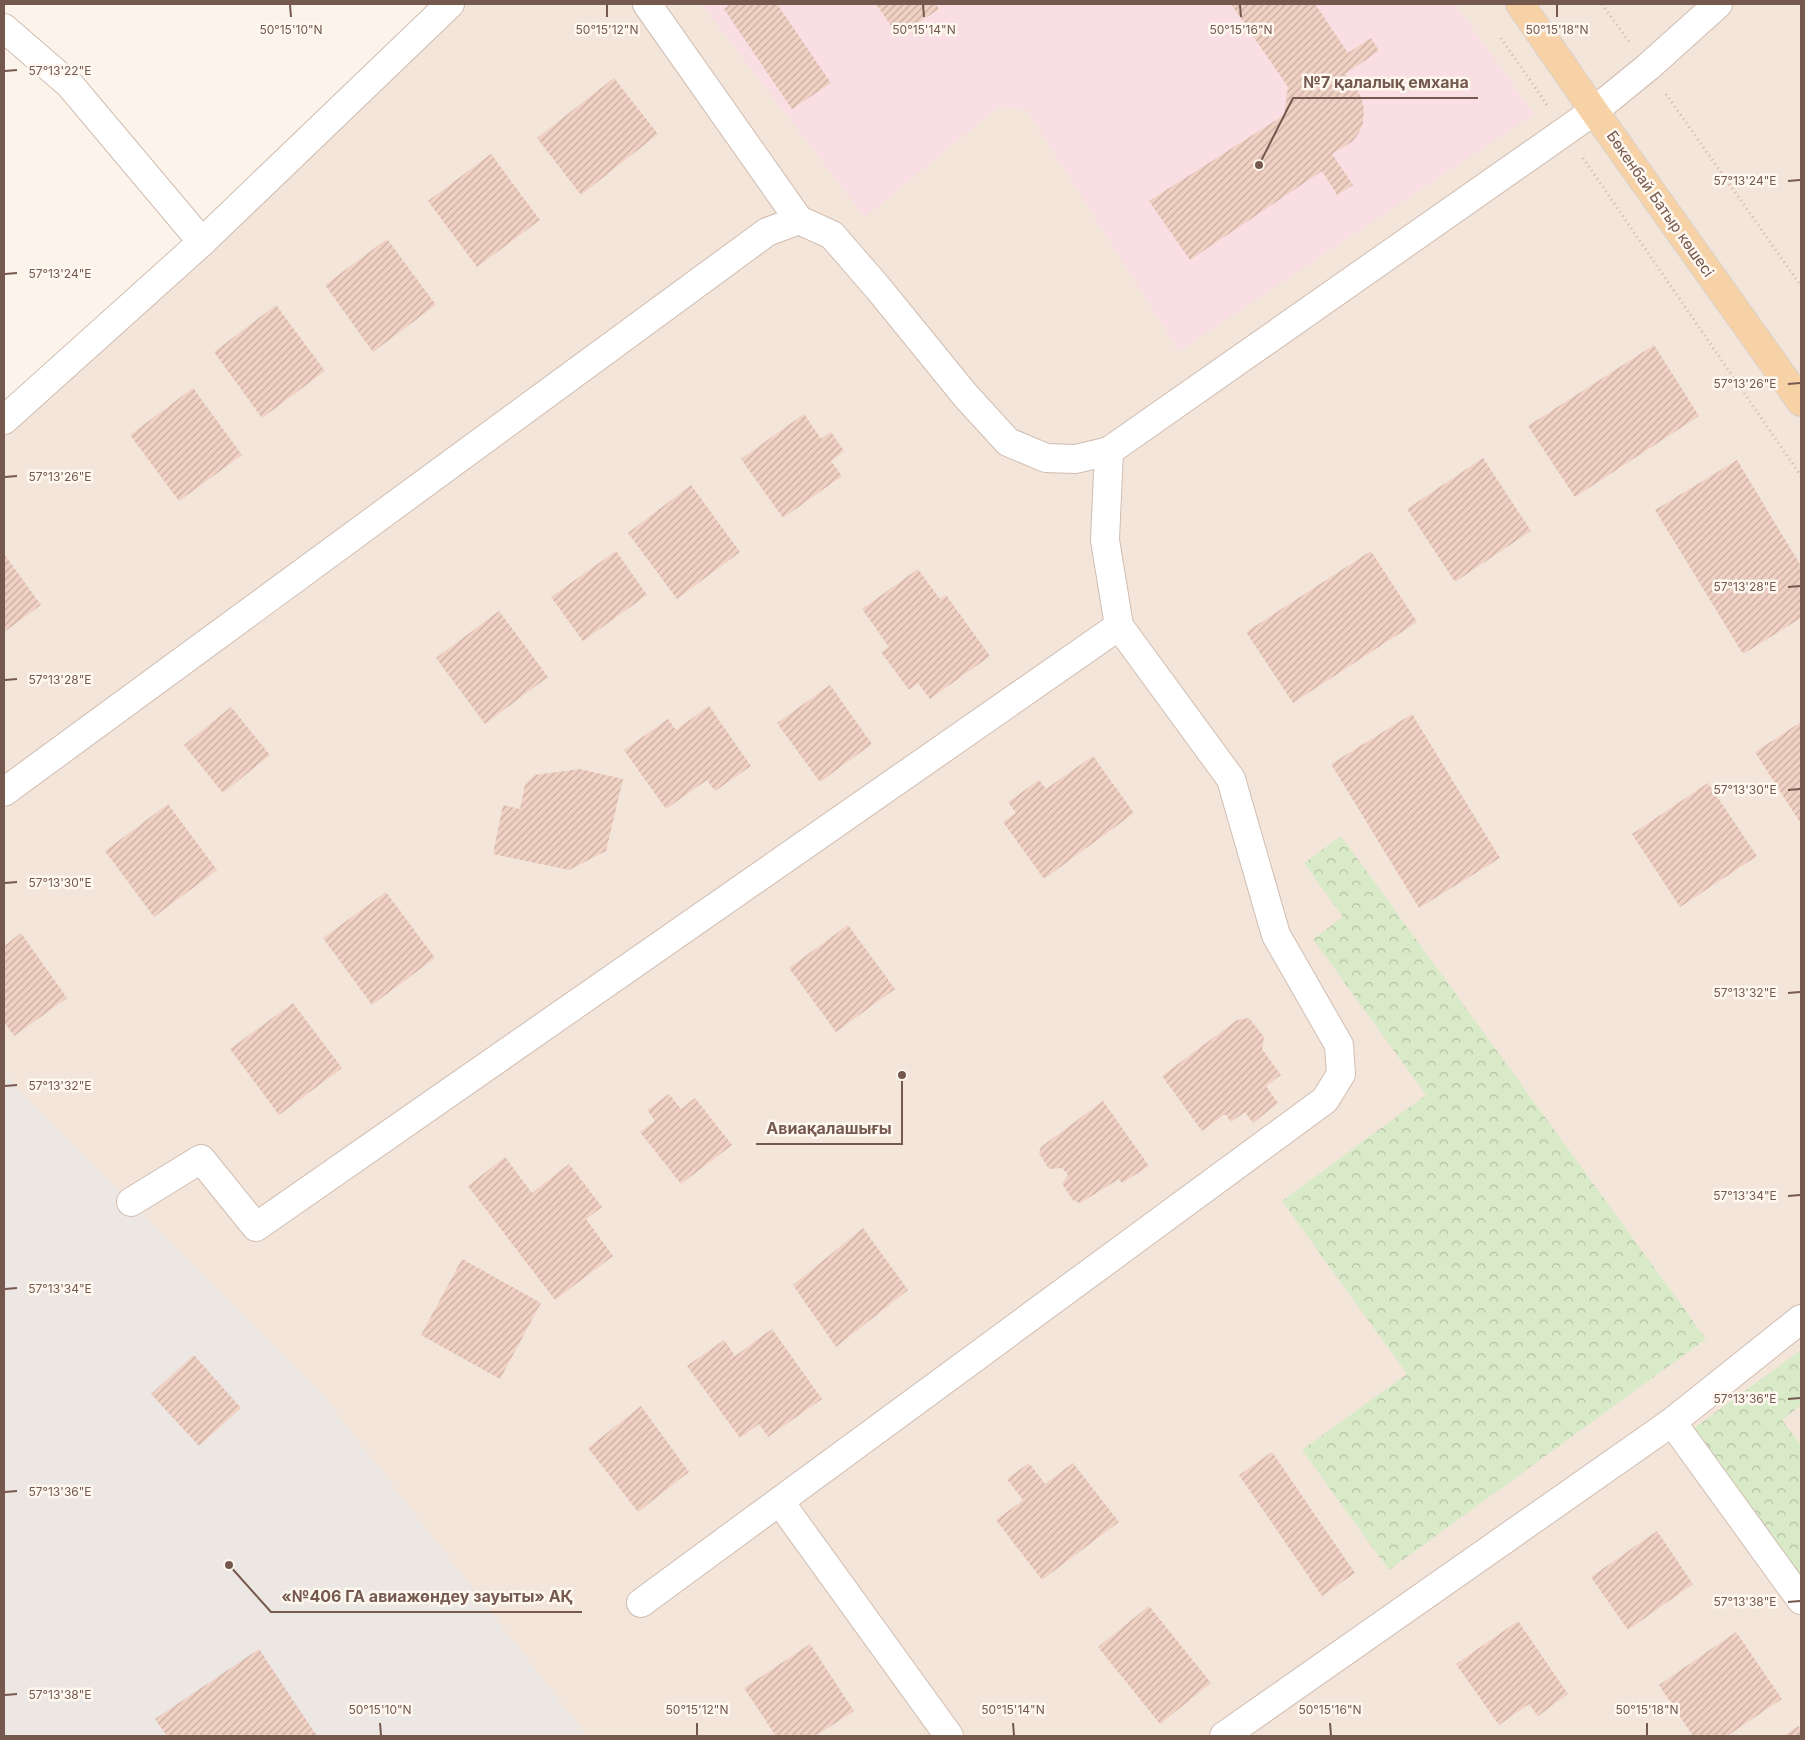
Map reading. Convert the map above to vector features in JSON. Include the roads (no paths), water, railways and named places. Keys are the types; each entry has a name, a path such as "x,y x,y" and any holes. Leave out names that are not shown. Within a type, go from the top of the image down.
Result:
{"main road":[{"name":"Бөкенбай Батыр көшесі","path":"1520,4 1801,402"}],"street":[{"path":"4,420 202,242 450,4"},
{"path":"647,4 799,220 832,236 878,288 965,395 1008,442 1046,458 1076,459 1109,451 1594,111 1648,67 1718,4"},
{"path":"4,28 70,85 202,242"},
{"path":"4,792 767,232 799,220"},
{"path":"641,1603 1326,1100 1341,1074 1339,1044 1276,934 1231,779 1119,626 1105,540 1109,451"},
{"path":"131,1202 201,1159 256,1227 1119,626"},
{"path":"1224,1736 1672,1422 1801,1319"},
{"path":"1672,1422 1801,1600"},
{"path":"780,1502 949,1736"}],"place":[{"name":"№7 қалалық емхана","path":"1259,165"},
{"name":"Авиақалашығы","path":"902,1075"},
{"name":"«№406 ГА авиажөндеу зауыты» АҚ","path":"229,1565"}]}
